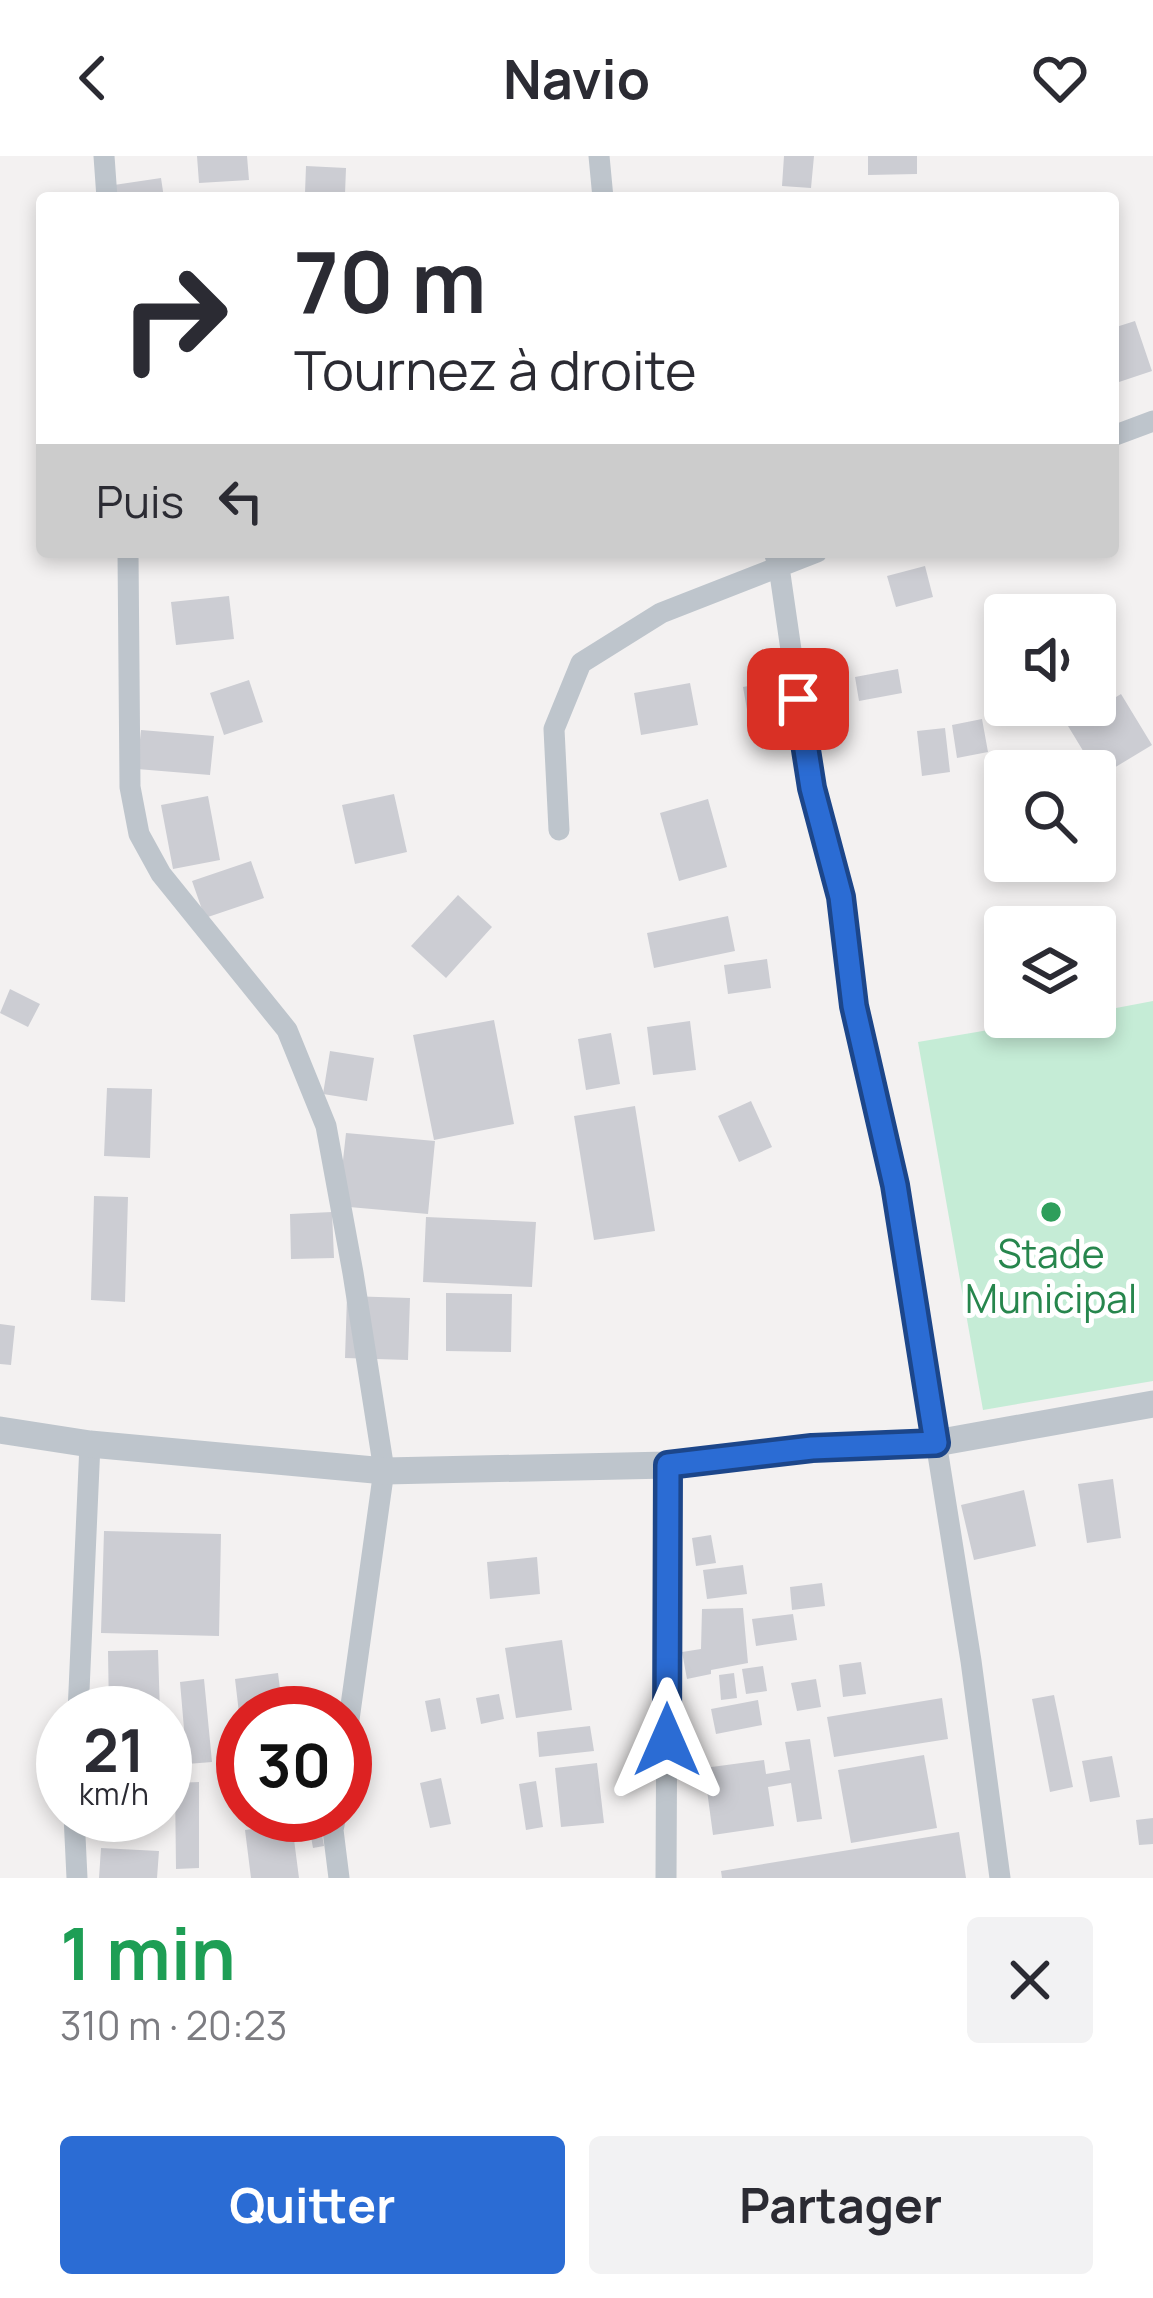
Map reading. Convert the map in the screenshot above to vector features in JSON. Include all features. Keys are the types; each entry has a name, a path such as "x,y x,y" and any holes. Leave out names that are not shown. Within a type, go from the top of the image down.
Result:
{"street":[{"path":"104,156 107,192"},
{"path":"599,156 602,192"},
{"path":"1119,434 1153,422"},
{"path":"128,558 130,787 139,834 161,874 287,1030 326,1126 384,1471 354,1686"},
{"path":"559,830 554,729 581,663 662,613 777,560 812,788 841,897 854,1006 895,1185 971,1661 1000,1878"},
{"path":"0,1430 90,1444 384,1471 668,1465 812,1448 936,1443 1153,1404"},
{"path":"79,1686 90,1444"},
{"path":"666,1878 668,1465"},
{"path":"75,1842 77,1878"},
{"path":"335,1842 339,1878"}],"green space":[{"name":"Stade Municipal","path":"1153,1001 1153,1381 983,1410 918,1042 984,1031 984,1038 1116,1038 1116,1008"}],"building":[{"path":"197,156 247,156 249,180 199,183"},
{"path":"784,156 814,156 811,188 782,186"},
{"path":"868,156 917,156 917,174 868,175"},
{"path":"306,166 346,168 345,192 305,192"},
{"path":"161,178 163,192 115,192 114,185"},
{"path":"1135,321 1152,371 1119,382 1119,326"},
{"path":"925,566 933,597 896,607 887,576"},
{"path":"229,596 234,639 176,645 171,602"},
{"path":"898,669 902,693 859,701 855,677"},
{"path":"785,679 791,714 749,721 743,687"},
{"path":"249,680 263,722 224,735 210,693"},
{"path":"690,683 698,725 641,735 634,693"},
{"path":"1121,694 1152,745 1116,767 1116,750 1083,750 1068,726 1116,726 1116,697"},
{"path":"982,719 988,750 957,758 952,725"},
{"path":"945,728 950,772 922,776 917,731"},
{"path":"141,730 214,736 210,775 137,769"},
{"path":"394,794 407,852 355,864 342,805"},
{"path":"208,796 220,860 173,869 161,805"},
{"path":"708,799 727,867 679,881 660,813"},
{"path":"251,861 264,898 205,918 192,881"},
{"path":"458,895 492,927 446,978 411,946"},
{"path":"728,916 735,951 654,968 647,933"},
{"path":"767,959 771,988 728,994 724,965"},
{"path":"10,989 40,1004 28,1027 0,1013"},
{"path":"494,1020 514,1124 434,1140 413,1035"},
{"path":"690,1021 696,1070 653,1075 647,1027"},
{"path":"611,1033 620,1084 586,1090 578,1039"},
{"path":"330,1051 374,1058 367,1101 323,1094"},
{"path":"107,1088 152,1089 150,1158 104,1156"},
{"path":"751,1101 772,1147 739,1162 718,1116"},
{"path":"635,1106 655,1231 594,1240 574,1116"},
{"path":"346,1133 435,1141 428,1214 338,1206"},
{"path":"94,1196 128,1197 125,1302 91,1300"},
{"path":"332,1212 334,1258 291,1259 290,1214"},
{"path":"426,1217 536,1222 532,1287 423,1282"},
{"path":"446,1293 512,1294 511,1352 446,1351"},
{"path":"347,1296 410,1298 408,1360 345,1358"},
{"path":"0,1324 15,1326 11,1365 0,1364"},
{"path":"1113,1479 1121,1538 1087,1543 1078,1484"},
{"path":"1024,1490 1036,1546 974,1560 961,1505"},
{"path":"104,1531 221,1534 219,1636 101,1633"},
{"path":"711,1535 716,1563 696,1566 692,1538"},
{"path":"537,1557 540,1594 490,1599 487,1562"},
{"path":"743,1565 747,1594 707,1599 703,1570"},
{"path":"822,1583 825,1606 792,1610 790,1587"},
{"path":"743,1608 748,1663 687,1679 682,1652 701,1649 702,1609"},
{"path":"793,1614 797,1640 756,1646 752,1619"},
{"path":"562,1640 572,1710 516,1718 505,1648"},
{"path":"158,1650 159,1686 109,1686 108,1651"},
{"path":"861,1662 866,1694 843,1697 839,1665"},
{"path":"763,1666 767,1691 746,1694 742,1669"},
{"path":"278,1673 280,1686 236,1686 235,1679"},
{"path":"734,1673 737,1698 721,1700 719,1675"},
{"path":"204,1679 212,1762 192,1764 192,1686 180,1686 180,1682"},
{"path":"816,1679 821,1707 797,1711 791,1683"},
{"path":"499,1694 504,1719 481,1724 476,1698"},
{"path":"1054,1695 1073,1787 1050,1792 1032,1699"},
{"path":"440,1698 446,1729 431,1732 425,1701"},
{"path":"942,1698 948,1739 834,1757 827,1717"},
{"path":"758,1700 762,1725 716,1734 711,1709"},
{"path":"590,1726 594,1751 539,1757 537,1732"},
{"path":"810,1739 822,1819 797,1822 791,1783 768,1787 774,1826 713,1835 704,1768 764,1760 766,1774 790,1770 785,1742"},
{"path":"924,1755 937,1828 851,1843 838,1770"},
{"path":"1112,1756 1120,1797 1090,1802 1082,1761"},
{"path":"597,1763 604,1823 561,1827 555,1768"},
{"path":"441,1778 451,1824 430,1828 420,1783"},
{"path":"536,1781 543,1827 526,1830 519,1784"},
{"path":"192,1782 199,1782 199,1868 176,1869 176,1842 192,1842"},
{"path":"1153,1818 1153,1844 1139,1845 1136,1820"},
{"path":"959,1832 966,1878 722,1878 721,1871"},
{"path":"246,1842 294,1842 299,1878 251,1878"},
{"path":"101,1848 159,1851 157,1878 99,1878"}],"place":[{"name":"Stade Municipal","path":"1051,1212"}],"route":[{"path":"667,1740 668,1465 812,1448 936,1443 895,1185 854,1006 841,897 812,788 798,699"}]}
